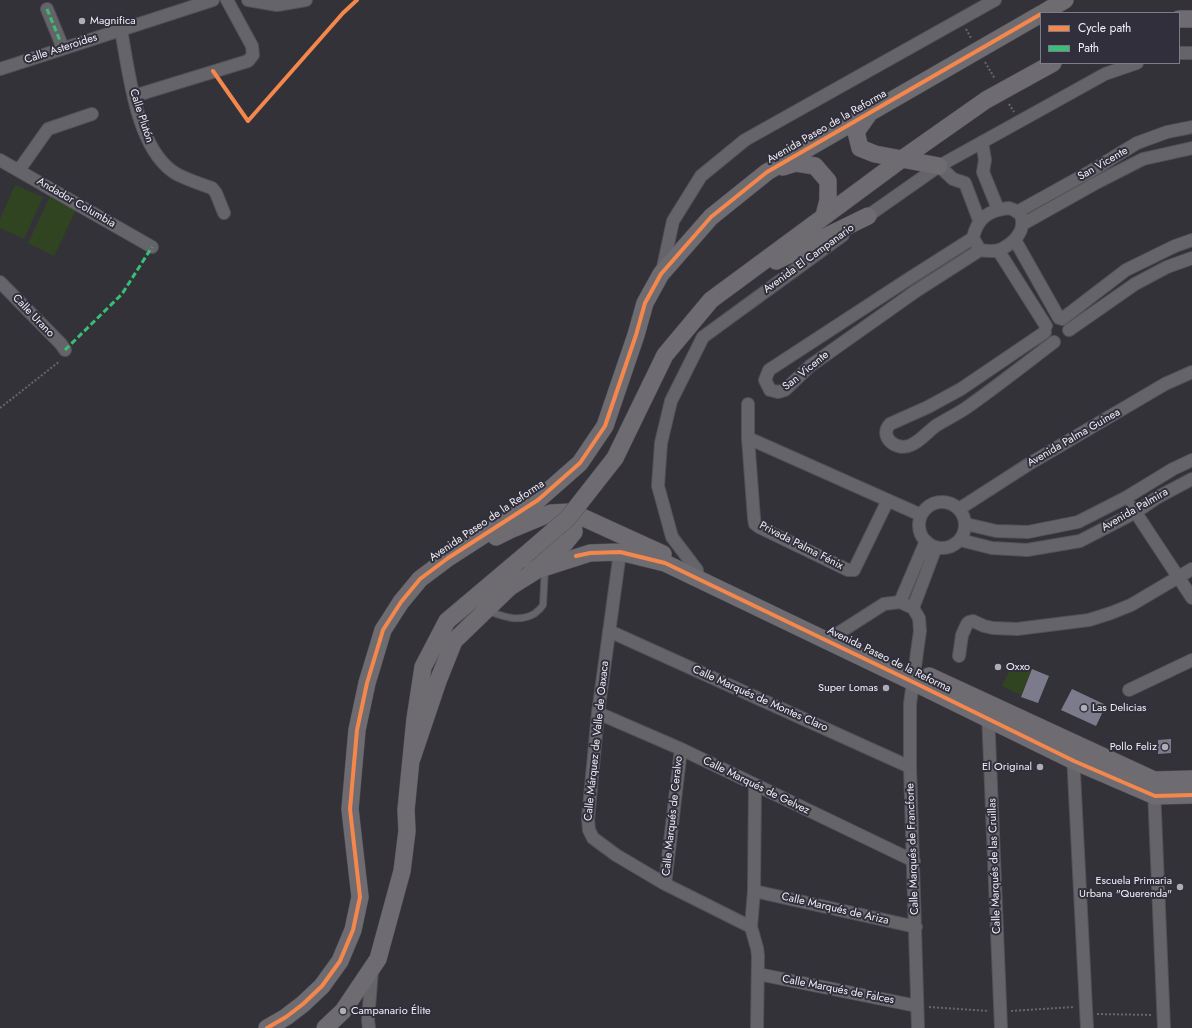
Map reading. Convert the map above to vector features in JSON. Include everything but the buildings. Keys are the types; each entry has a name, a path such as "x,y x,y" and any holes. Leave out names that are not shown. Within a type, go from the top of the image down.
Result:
{"street":[{"name":"Calle Asteroides","path":"0,69 214,0"},
{"path":"134,96 248,61 253,55 252,46 226,0"},
{"path":"248,0 277,5 306,0"},
{"path":"661,274 673,221 701,176 745,140 995,0"},
{"name":"Avenida Paseo de la Reforma","path":"1045,12 1065,0"},
{"path":"47,9 64,48"},
{"name":"Avenida Paseo de la Reforma","path":"267,1028 286,1017 303,1004 322,986 340,961 353,930 360,897 350,809 357,730 367,683 383,630 401,602 420,579 448,558 538,500 580,463 605,426 636,335 645,302 661,274 711,217 767,172 1040,15"},
{"path":"1180,19 1192,19"},
{"name":"Calle Plutón","path":"121,30 134,96 147,140 158,158 173,172 212,188 216,192 224,213"},
{"path":"1180,53 1192,53"},
{"name":"Avenida Paseo de la Reforma","path":"325,1028 343,1010 378,959 402,871 407,831 406,810 415,719 423,667 447,621 568,518 615,458 665,355 711,300 902,159 986,100 1051,64"},
{"name":"Avenida El Campanario","path":"697,570 672,537 658,486 661,443 672,402 703,336 939,166 1105,74 1134,64"},
{"path":"869,113 856,132 860,148 875,154 939,166 952,179 964,183 980,220"},
{"path":"19,170 48,129 92,114"},
{"name":"San Vicente","path":"1018,212 1137,143 1167,132 1192,127"},
{"path":"982,142 984,160 982,172 998,209"},
{"name":"San Vicente","path":"1023,224 1096,183 1143,159 1192,148"},
{"name":"Andador Columbia","path":"0,160 152,247"},
{"path":"767,172 796,163 815,166 828,181 828,200 824,216"},
{"path":"1091,171 1096,183"},
{"path":"964,183 982,172"},
{"path":"1009,208 1018,212 1022,216 1023,224 1020,233 1015,240 998,250 980,250 973,238 975,229 980,220 998,209 1009,208"},
{"path":"736,281 868,216"},
{"name":"San Vicente","path":"973,238 769,370 765,380 770,390 778,392 785,390 810,366 916,290 980,250"},
{"path":"1015,240 1060,319 1067,324 1069,330 1068,335 1060,342 1054,342 966,408 910,446 902,448 893,445 888,439 886,432 886,427 890,424 928,407 960,389 1045,329 1048,322 1053,319 1060,319 1126,270 1175,246 1192,240"},
{"path":"998,250 1045,329 1047,336 1054,342"},
{"path":"1069,330 1135,284 1168,267 1192,258"},
{"path":"907,280 916,290"},
{"name":"Calle Urano","path":"0,282 61,344 65,350"},
{"name":"Avenida Palma Guinea","path":"959,509 1029,464 1165,384 1192,372"},
{"name":"Privada Palma Fénix","path":"748,404 748,438 755,524 759,527 848,570 854,570 888,500"},
{"path":"748,438 921,515"},
{"name":"Avenida Palmira","path":"966,524 996,531 1028,532 1078,522 1192,460"},
{"name":"Avenida Palmira","path":"960,540 992,548 1027,550 1080,540 1136,512 1158,497 1192,478"},
{"path":"1126,497 1192,598"},
{"path":"939,502 950,503 959,509 964,516 966,524 960,540 949,547 931,544 920,529 919,522 921,515 928,506 939,502"},
{"name":"Avenida Paseo de la Reforma","path":"552,513 571,512 837,634 914,676"},
{"path":"420,579 510,530 552,513 570,517 574,532 565,543 546,555 510,587"},
{"path":"900,602 931,544"},
{"path":"913,608 931,544"},
{"name":"Avenida Paseo de la Reforma","path":"411,761 438,681 454,641 510,587 537,570 590,553 620,552 665,563 988,711 1073,743 1154,788 1192,779"},
{"name":"Calle Márquez de Valle de Oaxaca","path":"620,552 598,713 588,819 589,830 593,838 616,855 665,884 751,927"},
{"path":"959,656 962,635 966,624 969,622 973,621 993,628 1018,629 1089,620 1131,605 1192,569"},
{"path":"837,634 884,604 900,602 913,608 919,618 920,631 914,676"},
{"name":"Calle Marqués de Montes Claro","path":"609,631 910,767"},
{"path":"1129,690 1192,660"},
{"name":"Calle Marqués de Francforte","path":"914,676 910,704 910,767 918,1028"},
{"name":"Avenida Paseo de la Reforma","path":"988,711 1074,761 1154,788 1192,795"},
{"name":"Calle Marqués de las Cruillas","path":"988,711 1001,1028"},
{"name":"Calle Marqués de Gelvez","path":"598,713 681,749 755,786 914,861"},
{"path":"1073,743 1087,1028"},
{"name":"Calle Marqués de Ceralvo","path":"665,884 681,749"},
{"path":"755,786 754,891 751,927 757,948 757,1028"},
{"path":"1154,788 1164,1028"},
{"name":"Calle Marqués de Ariza","path":"754,891 916,927"},
{"path":"369,1028 368,1020 373,968"},
{"name":"Calle Marqués de Falces","path":"758,974 917,1006"}],"lane":[{"path":"485,611 517,619 526,618 540,610 543,605 545,567"}],"path":[{"path":"960,20 1019,122"},
{"path":"0,404 1,408 63,359 65,350"},
{"path":"1086,1014 1164,1015"}],"green space":[{"path":"15,185 43,197 24,239 0,228 0,219"},
{"path":"50,197 76,210 54,256 28,243"},
{"path":"1014,662 1032,669 1021,695 1002,686"}],"marked path":[{"path":"47,9 63,48"},
{"path":"65,350 122,294 152,247"}],"cycle path":[{"path":"213,71 248,121 343,13 357,0"},
{"path":"267,1028 286,1017 303,1004 322,986 340,961 353,930 360,897 350,809 357,730 367,683 383,630 401,602 420,579 448,558 538,500 580,463 605,426 636,335 645,303 661,274 711,217 767,172 1040,15"},
{"path":"576,556 590,553 620,552 665,563 1074,761 1155,796 1192,795"}],"place":[{"name":"Magnifica","path":"82,21"},
{"name":"Oxxo","path":"998,667"},
{"name":"Super Lomas","path":"886,688"},
{"name":"Las Delicias","path":"1084,708"},
{"name":"Pollo Feliz","path":"1165,747"},
{"name":"El Original","path":"1040,767"},
{"name":"Escuela Primaria Urbana \"Querenda\"","path":"1180,887"},
{"name":"Campanario Élite","path":"343,1011"}]}
